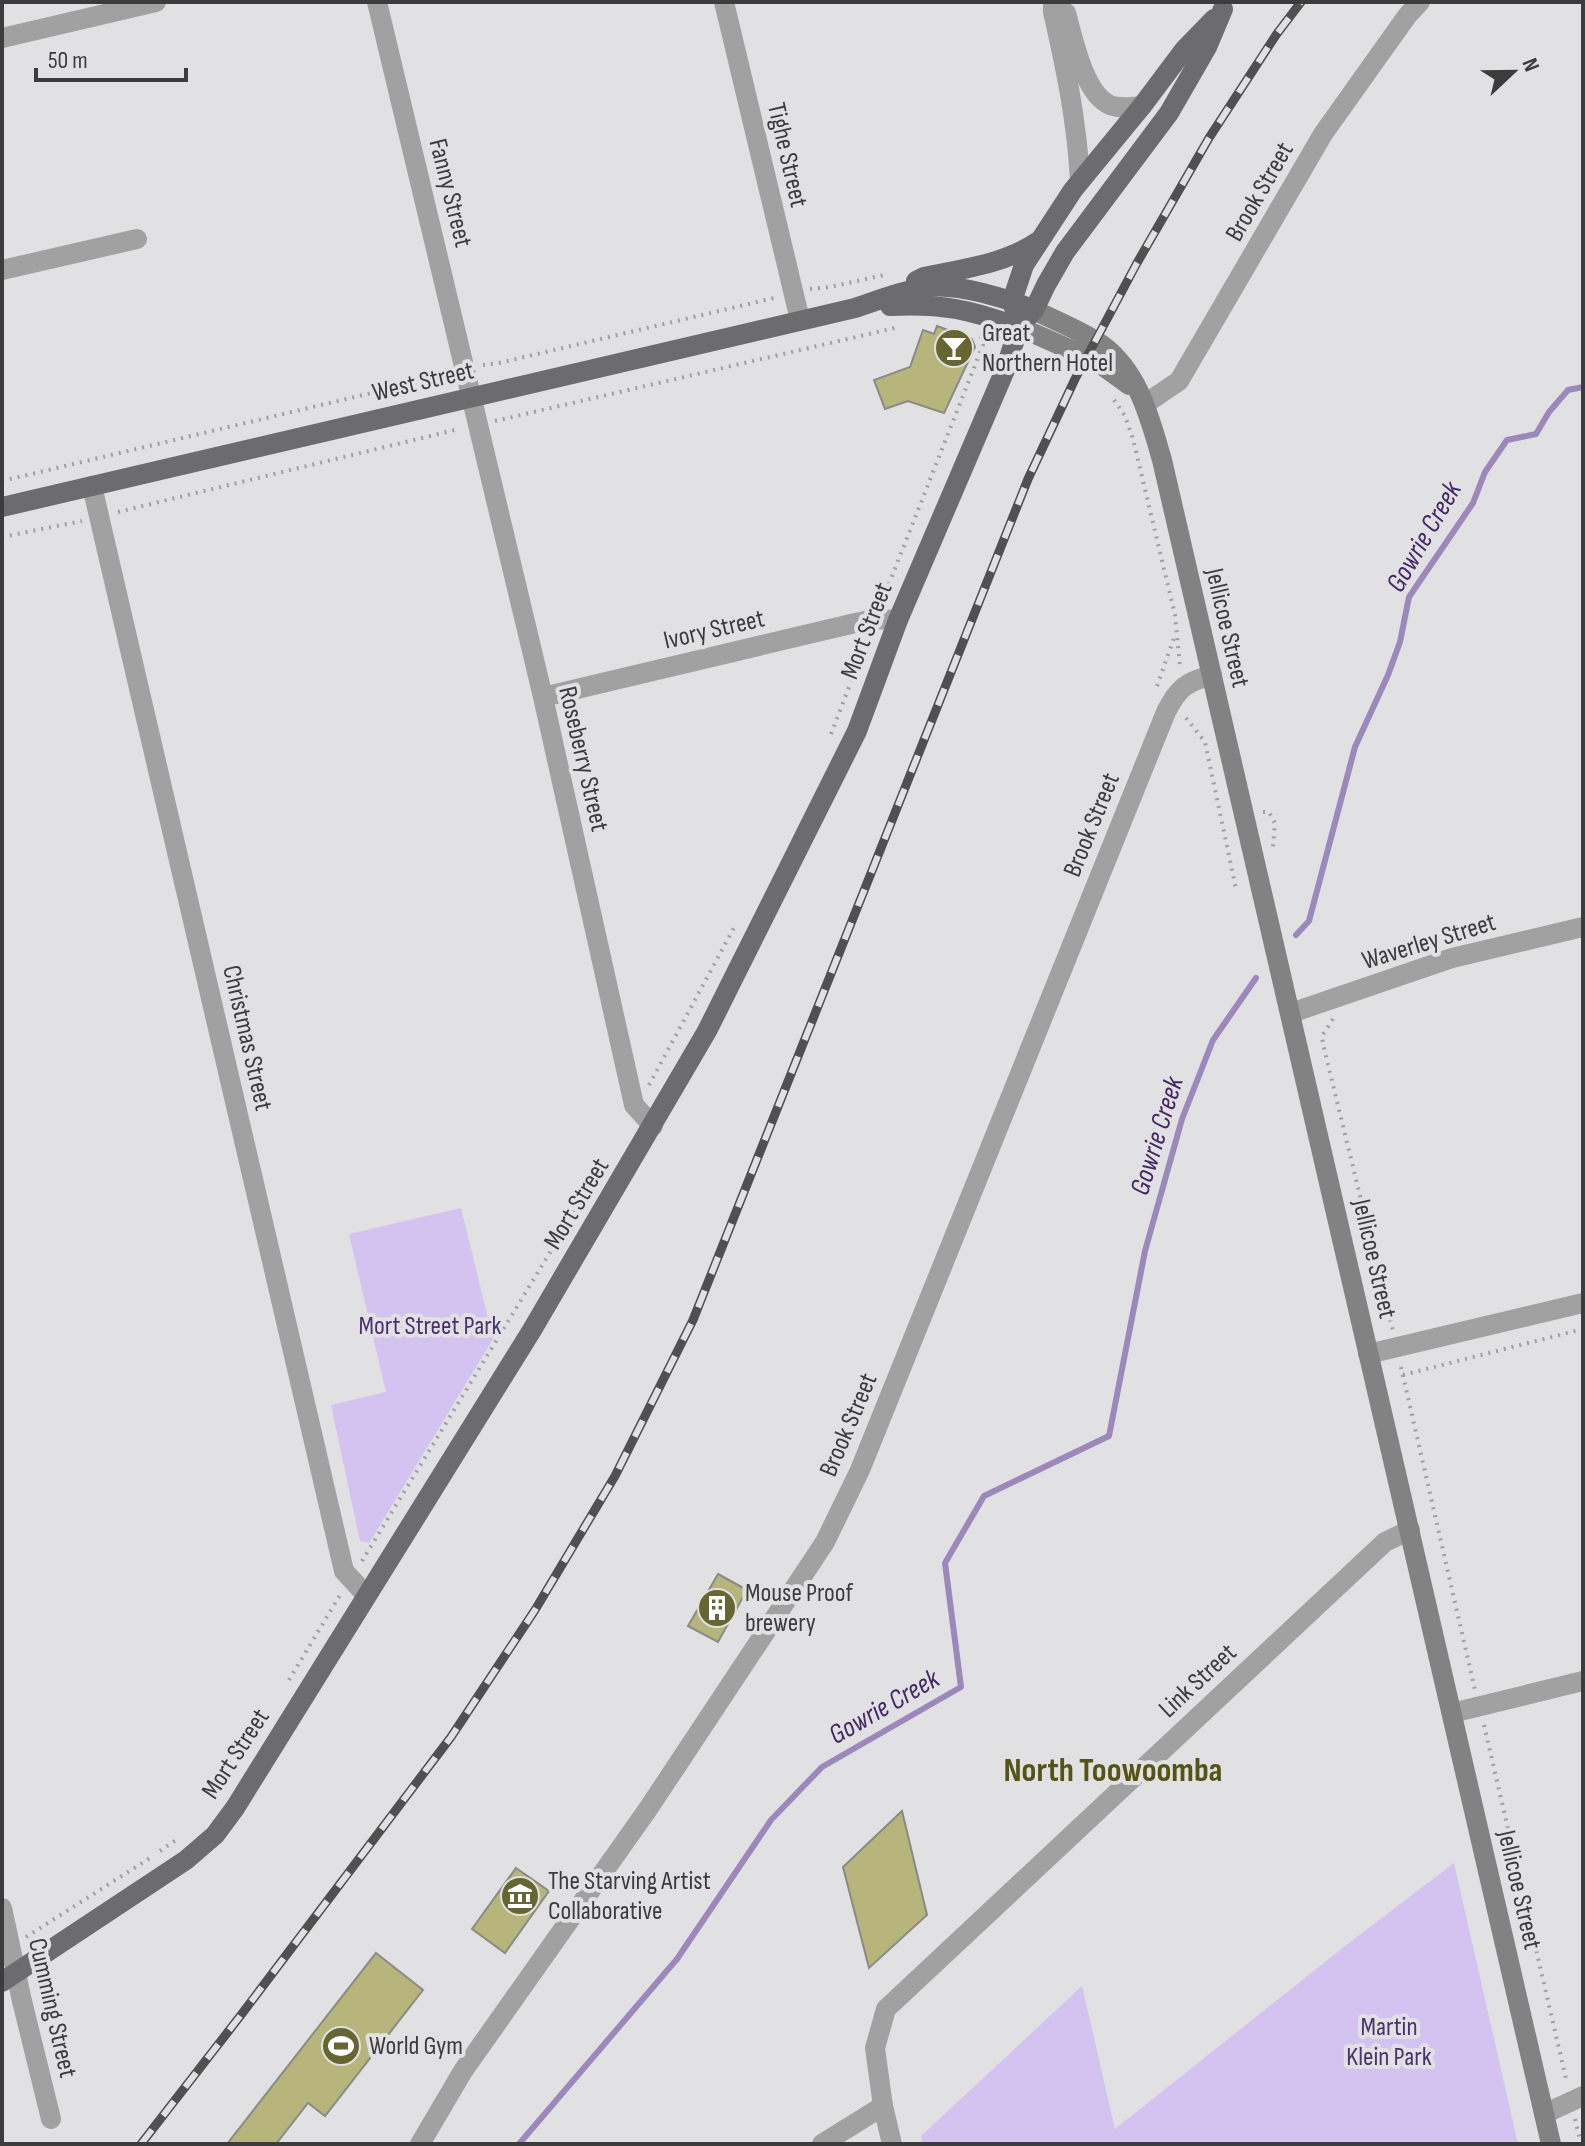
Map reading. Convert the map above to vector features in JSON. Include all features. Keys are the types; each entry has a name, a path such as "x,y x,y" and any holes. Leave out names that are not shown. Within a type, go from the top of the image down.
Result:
{"main road":[{"name":"Mort Street","path":"1012,301 1024,265 1080,181 1184,50 1225,5"},
{"name":"Mort Street","path":"9,1977 186,1860 215,1835 532,1330 707,1031 857,731 898,620 1005,370 1019,327 1034,310 1065,252 1169,113 1207,47 1225,5"},
{"path":"888,297 924,277 1004,259 1040,240"},
{"name":"West Street","path":"2,507 855,308 930,287 971,290 1034,310"},
{"path":"1012,301 1019,327 1096,361 1141,396"},
{"name":"West Street","path":"855,308 950,307 1019,327"},
{"name":"Jellicoe Street","path":"1034,310 1103,346 1127,370 1141,396 1162,460 1551,2144"}],"street":[{"path":"2,38 156,2"},
{"name":"Fanny Street","path":"377,2 472,397"},
{"name":"Tighe Street","path":"724,2 800,320"},
{"path":"1053,2 1072,96 1080,181"},
{"path":"1062,2 1086,79 1100,98 1109,105 1128,108 1142,106"},
{"name":"Brook Street","path":"1141,396 1179,381 1323,134 1420,2"},
{"path":"2,270 137,239"},
{"name":"Roseberry Street","path":"472,397 634,1105 653,1126"},
{"name":"Christmas Street","path":"92,486 344,1571 366,1595"},
{"name":"Ivory Street","path":"543,697 874,619 898,620"},
{"path":"1182,688 1191,681 1212,675"},
{"name":"Brook Street","path":"420,2144 463,2071 648,1809 825,1542 860,1470 1166,712 1173,697 1182,688"},
{"name":"Waverley Street","path":"1291,1013 1452,958 1583,927"},
{"path":"1368,1354 1583,1303"},
{"name":"Link Street","path":"883,2106 875,2048 886,2009 1385,1542 1410,1530"},
{"path":"1452,1713 1583,1681"},
{"name":"Cumming Street","path":"2,1908 9,1977 51,2119"},
{"path":"1544,2114 1577,2098"},
{"path":"822,2144 883,2106 892,2144"}],"path":[{"path":"2,481 793,293 891,274"},
{"path":"828,743 983,345 980,335 972,330"},
{"path":"1033,371 1041,372 1056,364 1068,367"},
{"path":"1108,393 1125,416 1133,439 1175,615 1186,720 1205,742 1236,889"},
{"path":"1153,697 1176,634"},
{"path":"637,1108 740,916"},
{"path":"1349,993 1354,1012 1333,1020 1322,1036 1323,1044 1480,1706 1577,2098 1581,2144"},
{"path":"286,1685 601,1169"},
{"path":"1403,1375 1583,1329"},
{"path":"26,1937 182,1836"}],"green space":[{"name":"Mort Street Park","path":"461,1208 493,1339 369,1543 360,1541 331,1405 386,1392 349,1234"},
{"name":"Martin Klein Park","path":"1454,1863 1518,2144 923,2144 921,2136 1082,1986 1115,2129"}],"building":[{"path":"937,326 972,339 975,347 944,413 908,401 885,409 874,380 910,367 923,330 934,334"},
{"name":"Mouse Proof brewery","path":"718,1574 747,1590 718,1642 688,1626"},
{"path":"902,1811 927,1915 869,1968 843,1867"},
{"path":"516,1868 549,1891 505,1953 472,1929"},
{"name":"World Gym","path":"376,1953 423,1990 325,2116 308,2103 276,2144 227,2144"}],"waterway":[{"name":"Gowrie Creek","path":"1296,935 1309,921 1355,747 1400,642 1409,597 1473,503 1485,472 1507,440 1536,434 1549,412 1568,390 1583,387"},
{"name":"Gowrie Creek","path":"519,2144 677,1959 771,1820 822,1767 961,1687 945,1563 984,1496 1109,1436 1145,1251 1182,1119 1213,1040 1256,978"}],"railway":[{"path":"141,2144 451,1737 535,1610 615,1476 693,1320 1028,479 1075,379 1137,263 1209,138 1301,2"}],"place":[{"name":"Great Northern Hotel","path":"954,348"},
{"name":"Mouse Proof brewery","path":"717,1608"},
{"name":"The Starving Artist Collaborative","path":"520,1896"},
{"name":"World Gym","path":"341,2046"}],"district":[{"name":"North Toowoomba","path":"1113,1770"}]}
